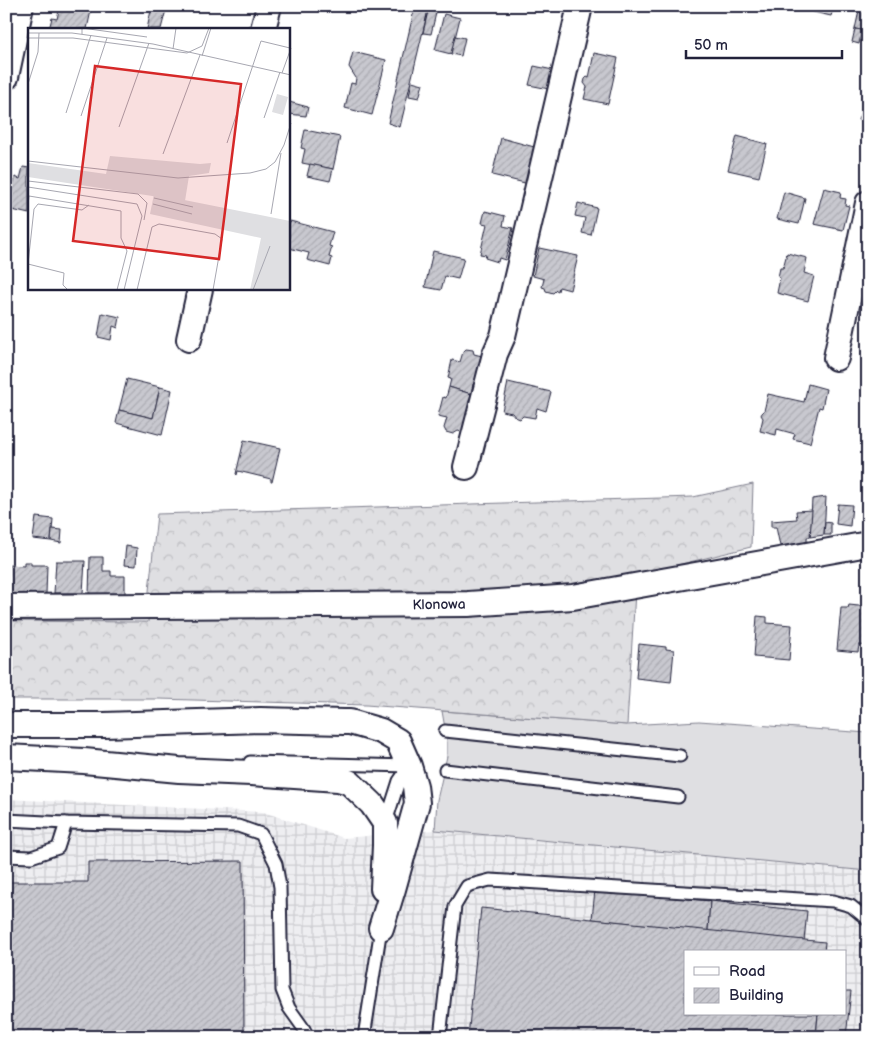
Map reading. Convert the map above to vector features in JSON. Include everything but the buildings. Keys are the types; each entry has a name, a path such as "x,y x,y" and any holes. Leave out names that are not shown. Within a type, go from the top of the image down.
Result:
{"street":[{"path":"6,78 21,6"},
{"path":"264,28 269,6"},
{"path":"466,467 495,354 503,336 580,6"},
{"path":"836,358 868,203"},
{"path":"189,339 200,290"},
{"name":"Klonowa","path":"6,607 468,604 573,597 868,544"},
{"path":"6,725 104,725 260,720 350,722 381,732 398,741 415,786 416,803 381,928"},
{"path":"6,757 84,761 179,770 338,779 349,782 372,804 385,823 381,928"}],"lane":[{"path":"445,731 680,756"},
{"path":"84,761 157,759 409,766"},
{"path":"385,823 399,781 409,766"},
{"path":"445,770 678,796"},
{"path":"6,820 238,826 261,834 276,864 280,887 282,990 289,1008 308,1037"},
{"path":"6,856 31,857 58,848 66,823"},
{"path":"440,1037 455,906 468,886 490,880 832,901 852,906 868,920"},
{"path":"364,1037 381,928"}],"shaded area":[{"path":"6,799 263,812 344,838 435,830 868,871 868,1037 6,1037"}],"green space":[{"path":"753,484 751,547 636,575 627,725 366,705 159,699 6,699 6,621 148,622 149,591 157,514 693,497"},
{"path":"442,711 627,725 699,721 868,733 868,871 435,830 437,800 447,756 447,740"}]}
